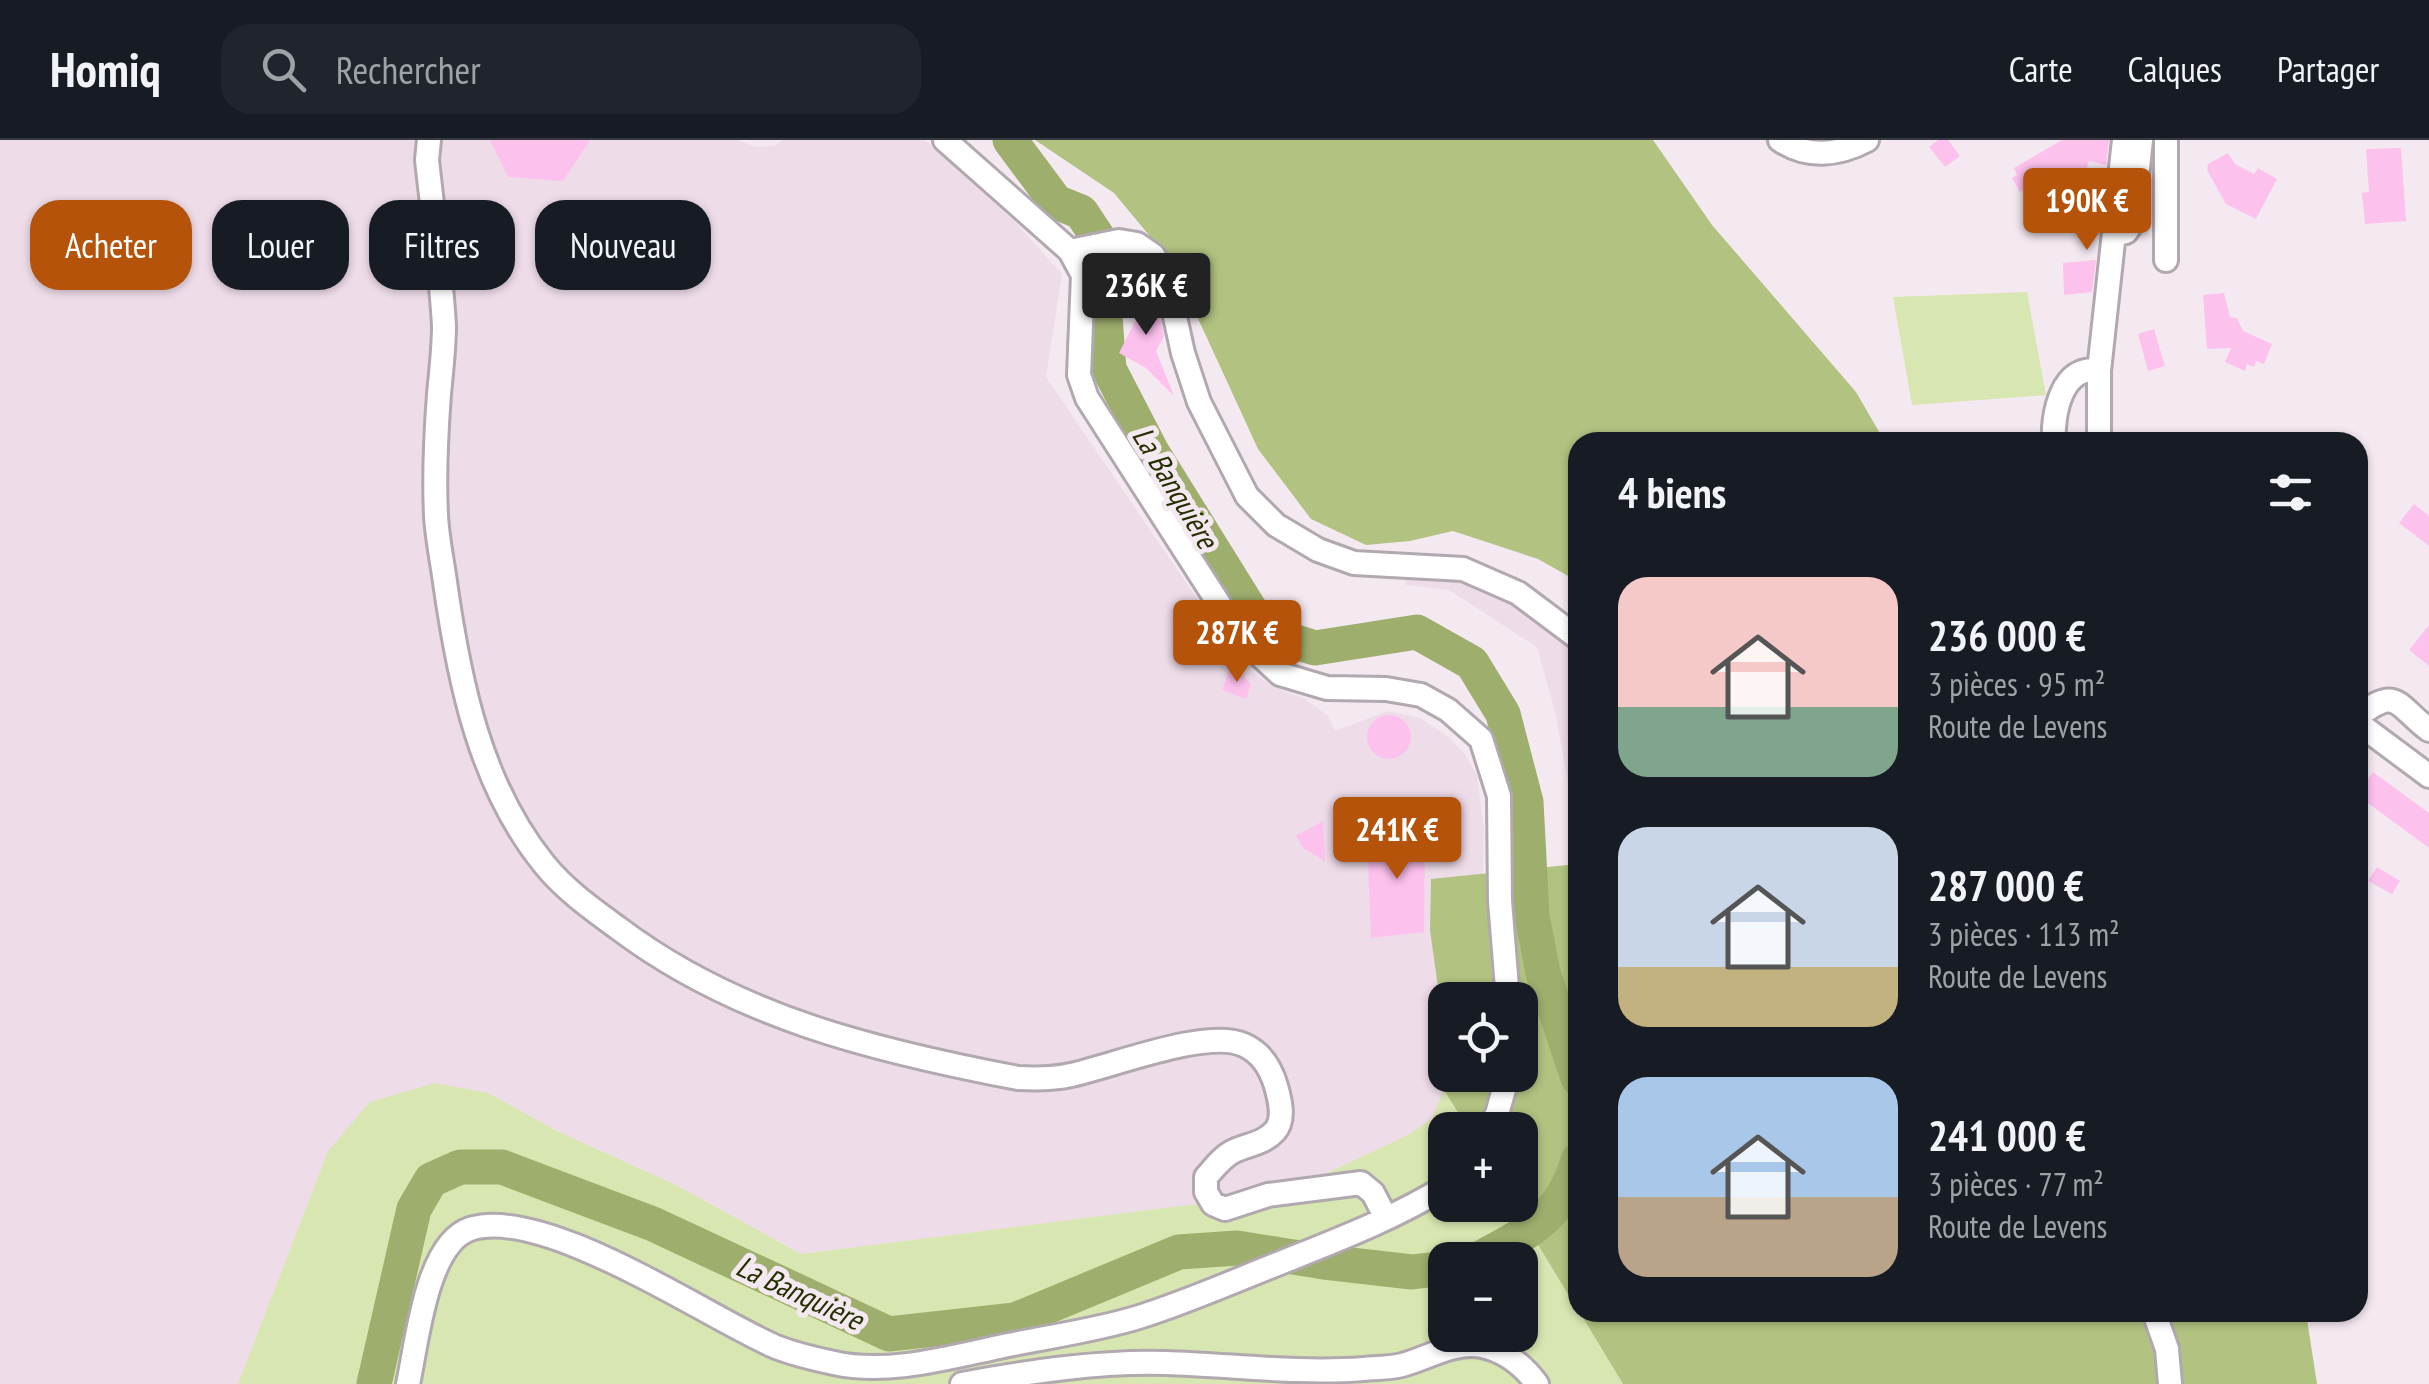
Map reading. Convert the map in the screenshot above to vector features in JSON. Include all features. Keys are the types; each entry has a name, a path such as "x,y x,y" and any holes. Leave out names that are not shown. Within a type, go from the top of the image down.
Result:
{"street":[{"path":"429,140 427,160 444,328 436,435 436,516 451,624 472,722 490,768 511,812 561,883 687,976 750,1005 860,1044 970,1069 1043,1079 1213,1040 1245,1045 1260,1055 1272,1072 1280,1123 1255,1145 1232,1152 1206,1177 1206,1192 1213,1204 1225,1209 1268,1196 1361,1183 1374,1193 1386,1218"},
{"path":"946,140 1076,249 1083,275 1080,375 1087,398 1241,638 1280,674 1326,688 1386,689 1421,695 1448,710 1481,739 1499,796 1500,901 1507,982"},
{"path":"1780,140 1806,153 1826,153 1867,140"},
{"path":"2099,432 2099,371 2124,140"},
{"path":"2115,235 2126,232 2132,223 2142,140"},
{"path":"2166,140 2166,260"},
{"path":"1076,249 1119,242 1138,244 1153,255 1166,276 1182,353 1199,402 1246,496 1276,525 1318,550 1354,563 1463,569 1518,593 1568,630"},
{"path":"2056,432 2062,393 2069,380 2084,370 2099,371"},
{"path":"2098,417 2106,432"},
{"path":"2368,710 2380,699 2394,700 2429,730"},
{"path":"2368,728 2429,776"},
{"path":"408,1384 440,1258 454,1237 482,1226 536,1234 616,1263 778,1348 840,1364 932,1361 1138,1318 1364,1229 1428,1196"},
{"path":"2158,1322 2167,1349 2170,1384"},
{"path":"962,1384 1128,1364 1290,1371 1400,1366 1452,1347 1479,1345 1504,1353 1537,1384"},
{"path":"932,1361 942,1380 950,1384"}],"shaded area":[{"path":"0,140 737,140 756,147 775,146 782,140 925,140 1016,223 1062,274 1046,377 1242,665 1274,687 1305,699 1328,716 1335,731 1388,711 1420,718 1449,737 1477,775 1484,828 1483,873 1454,879 1445,982 1428,982 1428,1092 1443,1092 1434,1112 1428,1112 1428,1121 1408,1135 1284,1193 801,1254 676,1185 557,1131 488,1093 328,1151 238,1384 0,1384"},
{"path":"1403,557 1462,563 1568,623 1568,782 1537,647 1449,590 1406,585"}],"green space":[{"path":"1035,140 1653,140 1712,225 1856,392 1879,432 1568,432 1568,576 1538,559 1453,531 1410,541 1366,545 1311,519 1258,449 1173,264 1114,193"},
{"path":"2027,292 2046,395 1912,405 1893,297"},
{"path":"1568,865 1568,1294 1524,1222 1538,1222 1538,1112 1458,1112 1445,1092 1538,1092 1538,982 1437,982 1430,930 1431,879"},
{"path":"435,1083 488,1093 557,1131 676,1185 801,1254 1284,1193 1408,1135 1428,1121 1428,1222 1524,1222 1537,1242 1428,1242 1428,1352 1538,1352 1538,1244 1568,1294 1568,1322 1585,1322 1623,1384 238,1384 328,1151 370,1102"},
{"path":"1445,1092 1458,1112 1434,1112"},
{"path":"1585,1322 2307,1322 2317,1384 1623,1384"}],"building":[{"path":"490,140 590,140 563,181 508,177"},
{"path":"1938,140 1948,140 1960,156 1945,167 1929,147"},
{"path":"2062,140 2109,140 2106,165 2089,161 2079,190 2049,176 2020,192 2012,178 2017,175 2014,168"},
{"path":"2401,148 2406,221 2365,224 2362,193 2369,192 2366,149"},
{"path":"2228,153 2235,164 2254,174 2258,168 2277,179 2256,219 2226,204 2207,170 2208,164"},
{"path":"2096,260 2092,292 2064,295 2063,263"},
{"path":"1151,292 1164,336 1156,351 1174,396 1146,368 1119,353 1137,318 1134,294"},
{"path":"2224,293 2230,317 2237,318 2243,331 2272,344 2264,364 2247,364 2245,371 2225,362 2231,348 2207,349 2203,295"},
{"path":"2154,329 2165,366 2148,371 2138,334"},
{"path":"2414,504 2429,516 2429,546 2399,523"},
{"path":"2429,625 2429,666 2409,650"},
{"path":"1229,670 1243,675 1251,685 1246,699 1222,690"},
{"path":"1389,715 1404,722 1411,737 1404,752 1389,759 1374,752 1367,737 1374,722"},
{"path":"2373,772 2429,813 2429,848 2368,803 2368,779"},
{"path":"1323,821 1325,861 1304,849 1296,836"},
{"path":"1425,827 1424,932 1371,938 1367,833"},
{"path":"2377,867 2400,881 2392,894 2368,881"}],"waterway":[{"name":"La Banquière","path":"1010,140 1056,202 1081,212 1099,239 1109,369 1152,452 1264,632 1315,648 1417,632 1472,663 1503,714 1526,802 1532,916 1543,973 1568,1048"},
{"name":"La Banquière","path":"374,1384 414,1209 431,1180 460,1167 502,1167 653,1224 889,1334 1015,1320 1179,1252 1237,1248 1324,1262 1412,1272 1428,1270"},
{"name":"La Banquière","path":"1509,1242 1540,1222 1568,1185"}]}
